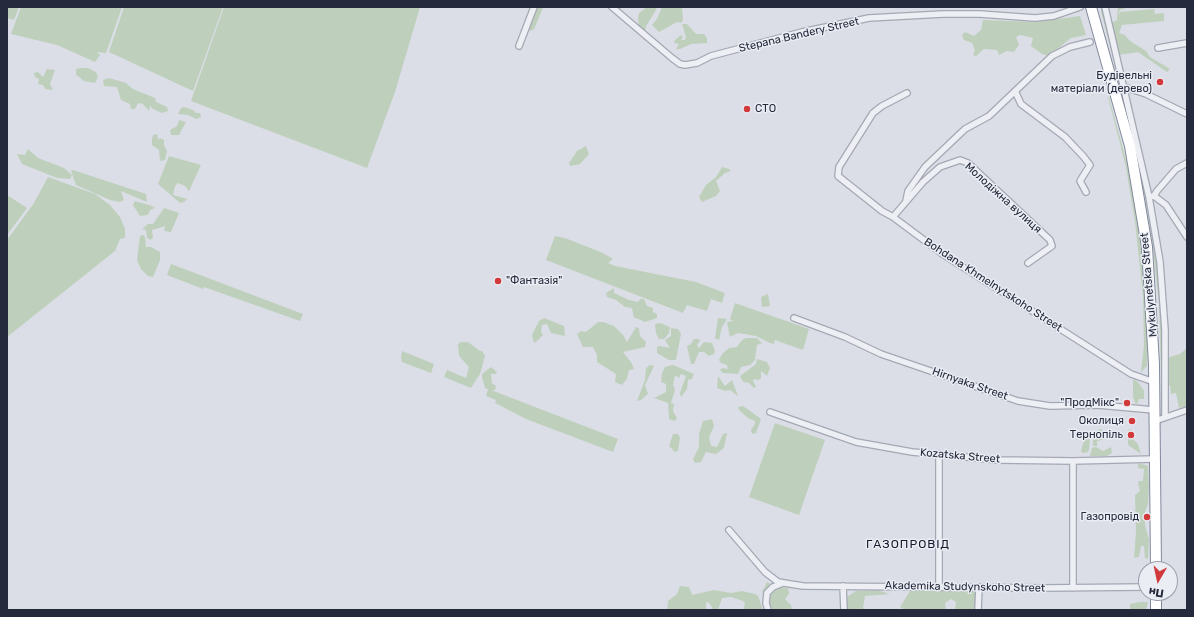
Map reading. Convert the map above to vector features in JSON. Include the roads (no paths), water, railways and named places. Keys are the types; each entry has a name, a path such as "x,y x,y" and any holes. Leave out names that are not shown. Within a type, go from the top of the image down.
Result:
{"highway":[{"name":"Mykulynetska Street","path":"1091,7 1130,146 1140,199 1150,291 1154,382 1156,561"}],"street":[{"path":"519,46 534,7"},
{"name":"Stepana Bandery Street","path":"612,7 672,58 680,64 685,65 697,63 717,55 802,32 869,18 908,15 980,14 1035,18 1054,16 1080,7"},
{"path":"976,7 980,14"},
{"path":"1104,7 1152,197 1160,262 1166,417"},
{"path":"906,201 905,197 914,180 936,155 964,129 989,116 1052,56 1070,47 1090,42"},
{"path":"1158,48 1187,43"},
{"path":"1124,87 1146,94 1187,114"},
{"path":"1015,91 1021,104 1065,137 1083,156 1090,166 1080,181 1086,192"},
{"name":"Bohdana Khmelnytskoho Street","path":"907,93 882,106 873,113 839,167 838,176 866,200 893,217 944,255 1108,360 1138,377 1154,382"},
{"name":"Молодіжна вулиця","path":"893,217 906,201 940,167 960,160 968,163 1050,240 1052,246 1028,263"},
{"path":"1152,197 1176,169 1187,163"},
{"path":"1152,197 1166,204 1187,237"},
{"name":"Hirnyaka Street","path":"794,318 845,336 881,354 1018,400 1050,406 1098,405 1154,410"},
{"path":"1154,421 1187,410"},
{"name":"Kozatska Street","path":"770,412 856,442 890,449 998,460 1073,461 1155,459"},
{"path":"938,454 940,551 939,586"},
{"path":"1073,461 1073,588"},
{"name":"Akademika Studynskoho Street","path":"729,530 765,572 784,583 803,586 1138,587"},
{"path":"768,610 766,603 767,593 773,587 784,583"},
{"path":"843,586 844,610"},
{"path":"978,610 979,587"}],"place":[{"name":"Будівельні матеріали (дерево)","path":"1160,82"},
{"name":"СТО","path":"747,109"},
{"name":"\"Фантазія\"","path":"498,281"},
{"name":"\"ПродМікс\"","path":"1127,403"},
{"name":"Околиця","path":"1132,421"},
{"name":"Тернопіль","path":"1131,435"},
{"name":"Газопровід","path":"1147,517"}],"district":[{"name":"ГАЗОПРОВІД","path":"908,545"}]}
